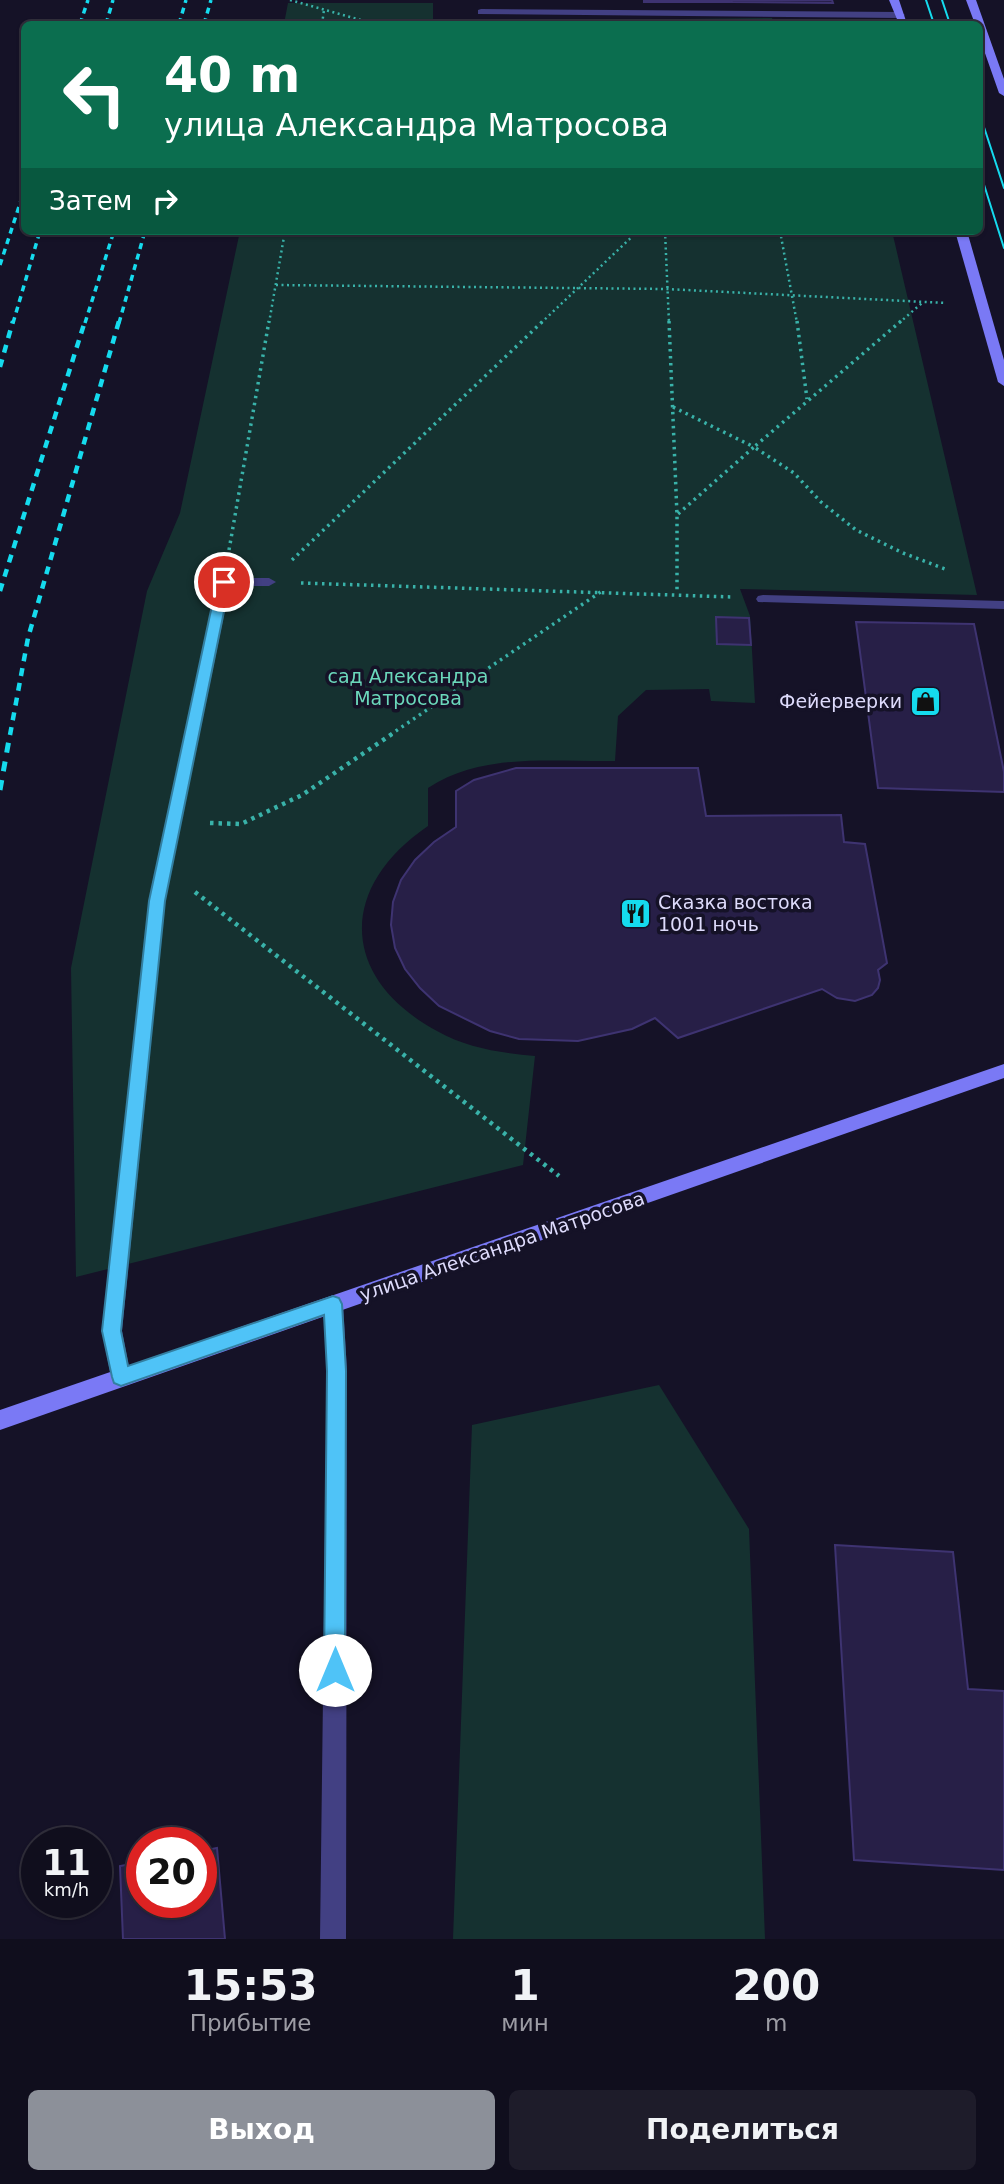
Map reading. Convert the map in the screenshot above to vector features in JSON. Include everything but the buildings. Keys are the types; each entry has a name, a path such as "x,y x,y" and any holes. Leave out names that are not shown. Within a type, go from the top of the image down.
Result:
{"street":[{"path":"894,0 901,20"},
{"path":"971,0 979,21"},
{"path":"983,34 1004,93"},
{"path":"962,235 1004,382"},
{"name":"улица Александра Матросова","path":"0,1420 1004,1072"}],"lane":[{"path":"481,12 901,20"},
{"path":"121,1377 111,1331 157,901 224,582 269,582"},
{"path":"763,599 1004,605"},
{"path":"333,1304 337,1371 333,1939"}],"path":[{"path":"290,0 364,21"},
{"path":"322,21 324,10"},
{"path":"224,582 284,235"},
{"path":"269,582 634,235"},
{"path":"665,235 677,515 677,593"},
{"path":"781,235 793,294 807,400"},
{"path":"276,285 666,289 922,303 677,515"},
{"path":"673,407 754,447 794,473 821,502 856,530 903,553 949,570"},
{"path":"269,582 677,593 763,599"},
{"path":"174,821 241,824 302,795 602,591"},
{"path":"164,868 559,1176"}],"green space":[{"path":"288,3 433,3 433,21 285,21"},
{"path":"772,18 773,21 518,21"},
{"name":"cад Александра Матросова","path":"239,235 893,235 977,595 740,589 750,616 755,703 711,701 709,689 646,690 618,716 615,761 543,760 495,764 449,777 428,788 428,826 399,850 378,876 365,904 362,931 367,959 382,985 405,1009 437,1031 484,1049 535,1056 523,1165 76,1277 71,968 147,591 180,513"},
{"path":"659,1385 749,1529 765,1939 453,1939 472,1425"}],"tram line":[{"path":"926,0 933,21"},
{"path":"942,0 949,21"},
{"path":"983,124 1004,188"},
{"path":"983,182 1004,248"}],"railway":[{"path":"81,21 88,0"},
{"path":"107,21 113,0"},
{"path":"180,21 186,0"},
{"path":"205,21 211,0"},
{"path":"0,265 21,200"},
{"path":"13,323 39,235"},
{"path":"85,323 113,235"},
{"path":"119,323 144,235"},
{"path":"0,367 13,321"},
{"path":"0,591 85,321"},
{"path":"10,735 28,638 119,321"},
{"path":"0,790 10,734"}],"place":[{"name":"Фейерверки","path":"925,701"},
{"name":"Сказка востока 1001 ночь","path":"635,913"}],"route":[{"path":"224,582 157,901 111,1331 121,1377 333,1304 337,1371 335,1670"}]}
